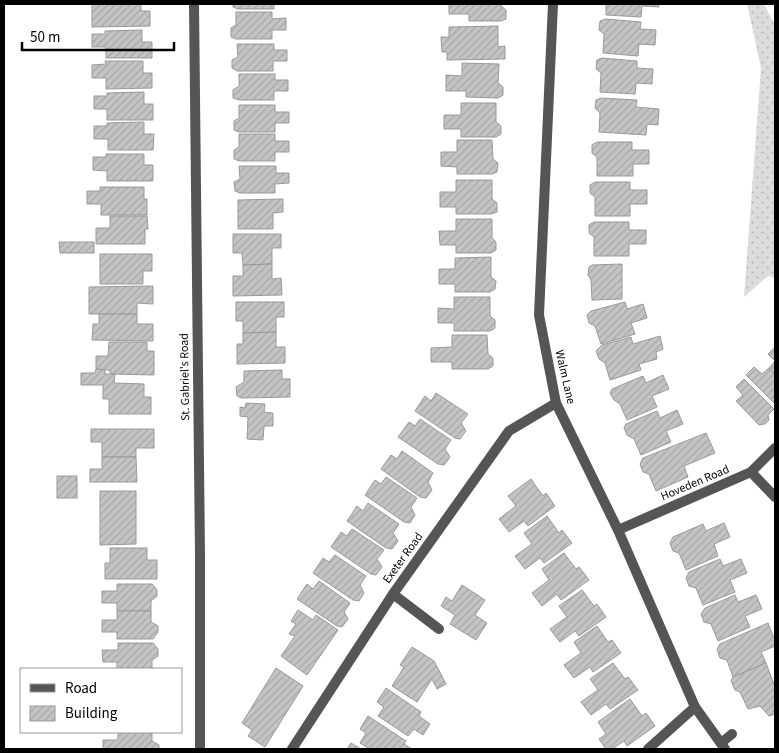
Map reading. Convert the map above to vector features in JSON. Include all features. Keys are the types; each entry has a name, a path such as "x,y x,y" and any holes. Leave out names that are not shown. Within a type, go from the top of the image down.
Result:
{"street":[{"name":"St. Gabriel's Road","path":"194,4 200,555 200,749"},
{"name":"Walm Lane","path":"553,4 539,315 556,403 618,530 695,707 723,746"},
{"name":"Exeter Road","path":"292,749 393,594 509,431 556,403"},
{"name":"Hoveden Road","path":"618,530 751,472 775,448"},
{"path":"751,472 775,497"},
{"path":"393,594 439,629"},
{"path":"648,749 695,707"},
{"path":"723,746 732,734"}],"shaded area":[{"path":"747,4 764,4 775,25 775,278 768,276 744,297 761,68"}],"building":[{"path":"92,4 141,4 141,11 150,11 150,26 92,27"},
{"path":"233,4 274,4 274,9 238,9 233,7"},
{"path":"449,4 501,4 506,10 506,19 501,21 469,21 469,14 449,14"},
{"path":"606,4 659,4 659,7 642,6 641,17 606,15"},
{"path":"236,12 272,12 272,19 286,18 286,30 272,30 272,39 236,39 231,37 231,28 236,25"},
{"path":"606,19 641,22 640,29 656,30 655,45 639,44 638,56 603,53 604,34 599,30 600,21"},
{"path":"498,26 498,47 505,46 505,59 447,60 447,52 442,52 441,37 449,37 449,27"},
{"path":"142,30 142,42 152,42 152,58 106,58 106,47 92,47 92,34 105,34 105,31"},
{"path":"237,44 274,44 274,50 287,50 287,61 273,61 273,71 237,71 232,68 232,60 238,57"},
{"path":"602,58 637,61 637,68 653,69 652,84 636,83 635,94 600,92 601,73 596,69 597,60"},
{"path":"105,61 143,61 143,73 152,73 152,88 106,89 106,78 92,78 92,65 106,64"},
{"path":"462,63 499,64 498,83 503,87 503,95 498,98 466,97 466,91 446,91 446,75 462,76"},
{"path":"239,74 275,74 275,80 288,80 288,91 274,91 274,100 239,100 233,98 233,90 239,86"},
{"path":"144,92 144,104 153,104 153,120 107,120 107,109 94,109 94,96 107,96 107,93"},
{"path":"601,98 637,100 636,107 659,109 658,125 647,124 646,135 599,132 600,113 595,108 596,100"},
{"path":"461,103 496,103 496,122 501,126 501,134 496,137 461,137 461,129 444,129 444,115 461,115"},
{"path":"239,105 275,105 275,112 289,112 289,123 275,123 275,132 239,132 234,130 234,121 239,118"},
{"path":"144,122 144,134 154,134 153,150 108,150 108,139 94,139 94,126 107,126 107,123"},
{"path":"239,134 275,134 275,141 289,141 289,152 275,152 275,161 239,161 234,159 234,150 239,147"},
{"path":"457,140 492,140 493,159 498,163 497,172 492,174 457,174 457,167 441,166 441,152 457,152"},
{"path":"597,142 632,142 632,150 649,150 649,164 633,164 633,176 597,176 597,157 592,153 592,145"},
{"path":"106,154 144,154 144,165 153,165 153,181 107,181 107,171 93,170 93,157 106,157"},
{"path":"239,166 276,166 276,173 289,173 289,183 275,184 275,193 240,193 235,191 234,182 240,179"},
{"path":"456,180 492,180 492,199 497,203 497,212 491,214 456,214 456,207 440,207 440,192 456,192"},
{"path":"595,182 630,182 630,190 647,190 647,204 630,204 630,216 595,216 595,197 590,193 590,185"},
{"path":"100,187 144,187 144,199 147,199 147,215 101,215 101,204 87,204 87,191 100,191"},
{"path":"283,199 283,212 273,213 273,229 238,229 238,200"},
{"path":"110,216 147,216 148,229 145,229 145,244 96,244 96,228 110,228"},
{"path":"456,219 492,219 492,238 496,242 496,250 491,253 456,253 456,245 440,245 439,231 456,231"},
{"path":"594,222 629,222 629,230 646,230 646,244 629,244 629,256 594,256 594,237 589,233 589,225"},
{"path":"233,234 281,234 281,248 272,248 272,264 243,265 242,253 233,253"},
{"path":"59,242 94,242 94,253 60,253"},
{"path":"100,254 152,254 152,271 143,271 143,284 100,284"},
{"path":"491,257 491,277 496,281 495,289 490,292 455,292 455,284 439,284 439,269 455,269 455,258"},
{"path":"272,264 272,279 281,278 282,295 233,296 233,276 243,276 243,265"},
{"path":"622,264 622,299 592,300 591,280 588,275 589,267 592,265"},
{"path":"153,286 153,304 137,303 137,314 89,314 89,287"},
{"path":"454,297 490,297 490,316 495,320 495,328 490,331 454,331 454,323 438,323 438,308 454,309"},
{"path":"236,302 284,302 284,317 276,317 276,332 243,333 243,321 236,321"},
{"path":"625,302 627,309 643,304 647,318 631,323 635,334 601,344 595,326 589,323 587,315 591,311"},
{"path":"99,314 137,314 137,324 153,324 153,341 92,340 93,324 99,324"},
{"path":"276,332 276,347 285,347 285,363 237,364 237,344 243,344 243,333"},
{"path":"452,335 487,335 488,354 493,358 493,366 488,369 452,369 452,362 431,362 431,348 452,347"},
{"path":"660,336 663,349 656,352 657,359 639,364 641,370 610,380 605,363 599,359 596,351 602,345 631,337 633,344"},
{"path":"109,342 147,342 147,351 154,351 154,375 111,374 109,370 96,369 96,356 108,356"},
{"path":"775,347 775,361 768,354"},
{"path":"775,361 775,375 769,368"},
{"path":"754,367 762,374 769,368 775,375 775,404 746,375"},
{"path":"96,369 105,370 105,374 115,374 114,383 144,384 144,397 151,397 151,414 109,414 109,399 103,399 103,385 81,385 81,373 95,373"},
{"path":"282,370 282,379 290,379 290,397 242,398 237,396 236,387 244,382 244,371"},
{"path":"663,375 669,389 652,396 657,407 627,420 620,404 614,400 610,393 612,389 643,376 646,383"},
{"path":"744,379 774,409 768,415 769,420 765,424 759,425 736,401 743,395 736,387"},
{"path":"436,393 468,414 461,423 466,431 460,439 455,438 415,411 425,396 431,401"},
{"path":"246,403 265,404 264,412 273,413 273,426 264,426 263,440 247,439 248,417 240,416 240,407 245,408"},
{"path":"677,410 683,424 666,431 671,442 641,455 634,439 627,435 624,428 626,424 657,411 660,418"},
{"path":"420,419 451,440 445,449 450,457 444,465 438,464 398,437 409,422 415,426"},
{"path":"91,429 154,429 154,448 136,448 136,457 102,457 102,442 91,442"},
{"path":"706,433 715,453 684,466 688,477 656,491 649,474 643,472 640,464 643,458"},
{"path":"402,451 433,473 428,482 432,490 426,498 420,497 381,469 391,455 397,459"},
{"path":"102,457 136,457 137,482 90,482 90,469 102,469"},
{"path":"57,476 77,476 77,498 57,498"},
{"path":"386,477 417,498 411,507 415,515 410,523 404,522 365,495 375,480 381,484"},
{"path":"531,479 543,496 546,493 555,506 528,526 524,521 509,532 499,519 516,506 508,496"},
{"path":"100,491 136,491 136,544 100,545"},
{"path":"368,503 399,524 393,533 398,541 392,549 386,548 347,521 357,506 363,511"},
{"path":"547,516 559,533 562,530 572,543 544,563 540,558 525,569 515,556 532,544 524,533"},
{"path":"724,523 730,537 714,544 718,556 686,570 679,553 673,551 670,543 673,537 703,524 706,531"},
{"path":"352,529 384,550 377,559 382,567 376,575 371,574 331,547 341,532 347,536"},
{"path":"110,548 147,548 147,560 157,560 157,579 105,579 105,563 110,563"},
{"path":"564,553 576,569 579,567 589,580 561,600 557,594 542,606 532,593 549,580 542,569"},
{"path":"335,555 366,576 360,585 364,593 359,601 353,600 313,573 323,558 329,562"},
{"path":"720,559 723,566 741,559 747,573 730,580 735,592 703,605 696,588 689,586 686,578 689,572"},
{"path":"319,581 350,603 344,612 348,619 342,627 337,626 297,599 307,584 313,589"},
{"path":"117,584 152,584 157,590 157,596 151,601 151,611 117,611 117,603 102,603 102,591 117,591"},
{"path":"462,585 485,600 475,615 487,623 476,640 450,624 455,615 441,606 446,597 452,601"},
{"path":"582,590 594,606 597,604 606,617 579,636 575,631 560,642 550,629 567,617 559,606"},
{"path":"735,595 738,602 756,595 762,609 745,616 750,627 718,641 711,624 704,622 701,614 705,608"},
{"path":"298,610 313,620 316,615 338,630 307,675 281,656 295,636 289,634 296,624 291,621"},
{"path":"117,611 151,611 151,622 158,626 158,632 153,639 117,639 117,632 102,632 102,620 117,620"},
{"path":"768,623 775,640 775,646 761,652 766,663 733,677 727,660 720,658 717,649 720,644"},
{"path":"597,626 608,642 612,640 621,653 593,672 590,667 574,678 564,665 581,653 574,642"},
{"path":"118,643 153,643 158,649 158,656 152,660 152,668 117,668 117,662 103,662 102,650 118,650"},
{"path":"412,647 434,661 446,684 437,689 432,679 417,702 392,686 404,667 400,665"},
{"path":"613,663 625,679 628,677 638,690 610,709 606,704 591,715 581,702 598,690 590,679"},
{"path":"766,663 775,687 775,714 769,716 760,706 748,709 740,692 735,690 731,681 733,677"},
{"path":"276,668 303,686 265,747 248,736 252,730 242,723"},
{"path":"386,688 421,712 419,716 430,724 423,735 414,729 408,736 378,716 384,707 377,702"},
{"path":"630,699 642,716 646,713 655,726 627,746 624,741 612,749 606,749 599,739 606,734 598,722"},
{"path":"368,716 406,741 404,744 412,749 370,749 360,743 366,733 360,729"},
{"path":"118,733 152,733 152,741 159,745 159,749 103,749 103,740 118,740"},
{"path":"351,743 361,749 347,749"}]}
